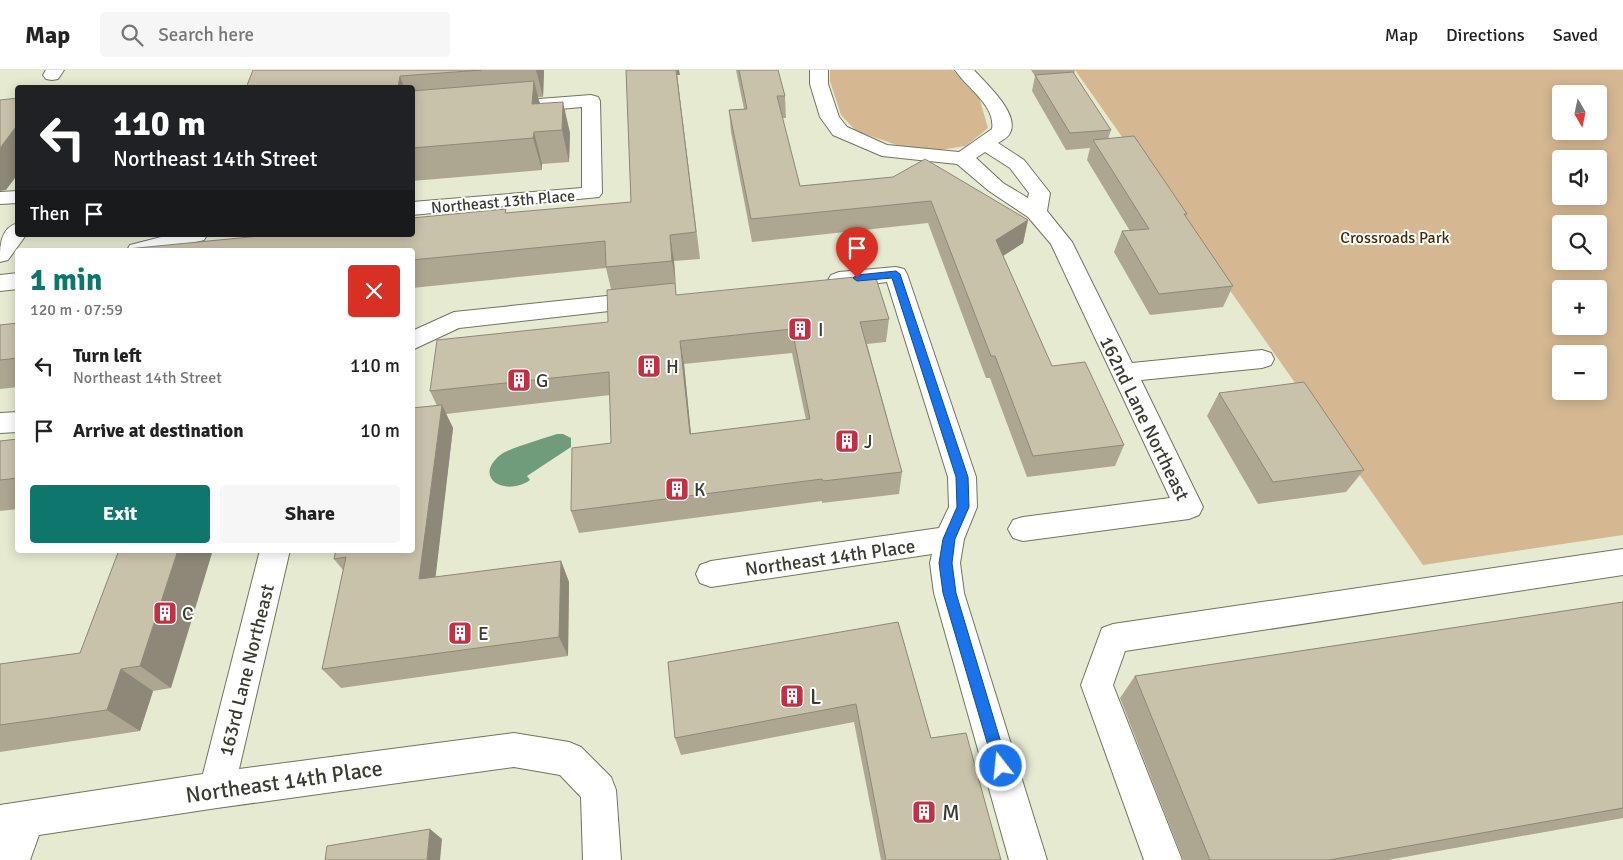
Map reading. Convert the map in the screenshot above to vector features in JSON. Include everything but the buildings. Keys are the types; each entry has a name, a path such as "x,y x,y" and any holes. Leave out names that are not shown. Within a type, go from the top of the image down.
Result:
{"street":[{"path":"819,70 819,84 830,117 840,131 882,150 917,155 963,158 1001,132 1003,121 994,103 964,70"},
{"name":"Northeast 13th Place","path":"415,210 592,193 591,102 512,107"},
{"path":"985,144 1017,164 1040,193 1036,212"},
{"name":"162nd Lane Northeast","path":"963,158 996,187 1036,212 1061,242 1189,507 1023,529"},
{"path":"0,198 15,197"},
{"path":"0,255 15,234"},
{"path":"146,248 188,237"},
{"path":"817,282 896,274 962,477 963,507 949,539 945,563 949,593 1028,860"},
{"path":"0,283 15,281"},
{"path":"415,340 454,320 670,298"},
{"path":"1123,373 1262,359"},
{"path":"0,423 15,422"},
{"name":"Northeast 14th Place","path":"711,574 949,539"},
{"name":"163rd Lane Northeast","path":"217,790 274,553"},
{"path":"1163,860 1097,685 1113,638 1623,562"},
{"name":"Northeast 14th Place","path":"13,821 217,790 514,750 569,759 598,790 602,860"},
{"path":"11,860 13,821"}],"green space":[{"path":"830,70 953,70 979,97 988,128 966,146 933,151 900,146 856,131 841,115 830,81"},
{"name":"Crossroads Park","path":"1075,70 1623,70 1623,535 1423,565"}],"shaded area":[{"path":"557,434 563,434 571,438 571,447 527,476 530,480 521,485 511,487 496,483 491,478 492,464 499,456 518,447"}],"place":[{"name":"I","path":"800,329"},
{"name":"H","path":"649,366"},
{"name":"G","path":"519,380"},
{"name":"J","path":"847,441"},
{"name":"K","path":"677,489"},
{"name":"C","path":"165,613"},
{"name":"E","path":"460,633"},
{"name":"L","path":"792,696"},
{"name":"M","path":"924,812"}],"route":[{"path":"857,278 896,274 962,477 963,507 949,539 945,563 949,593 1001,766"}]}
